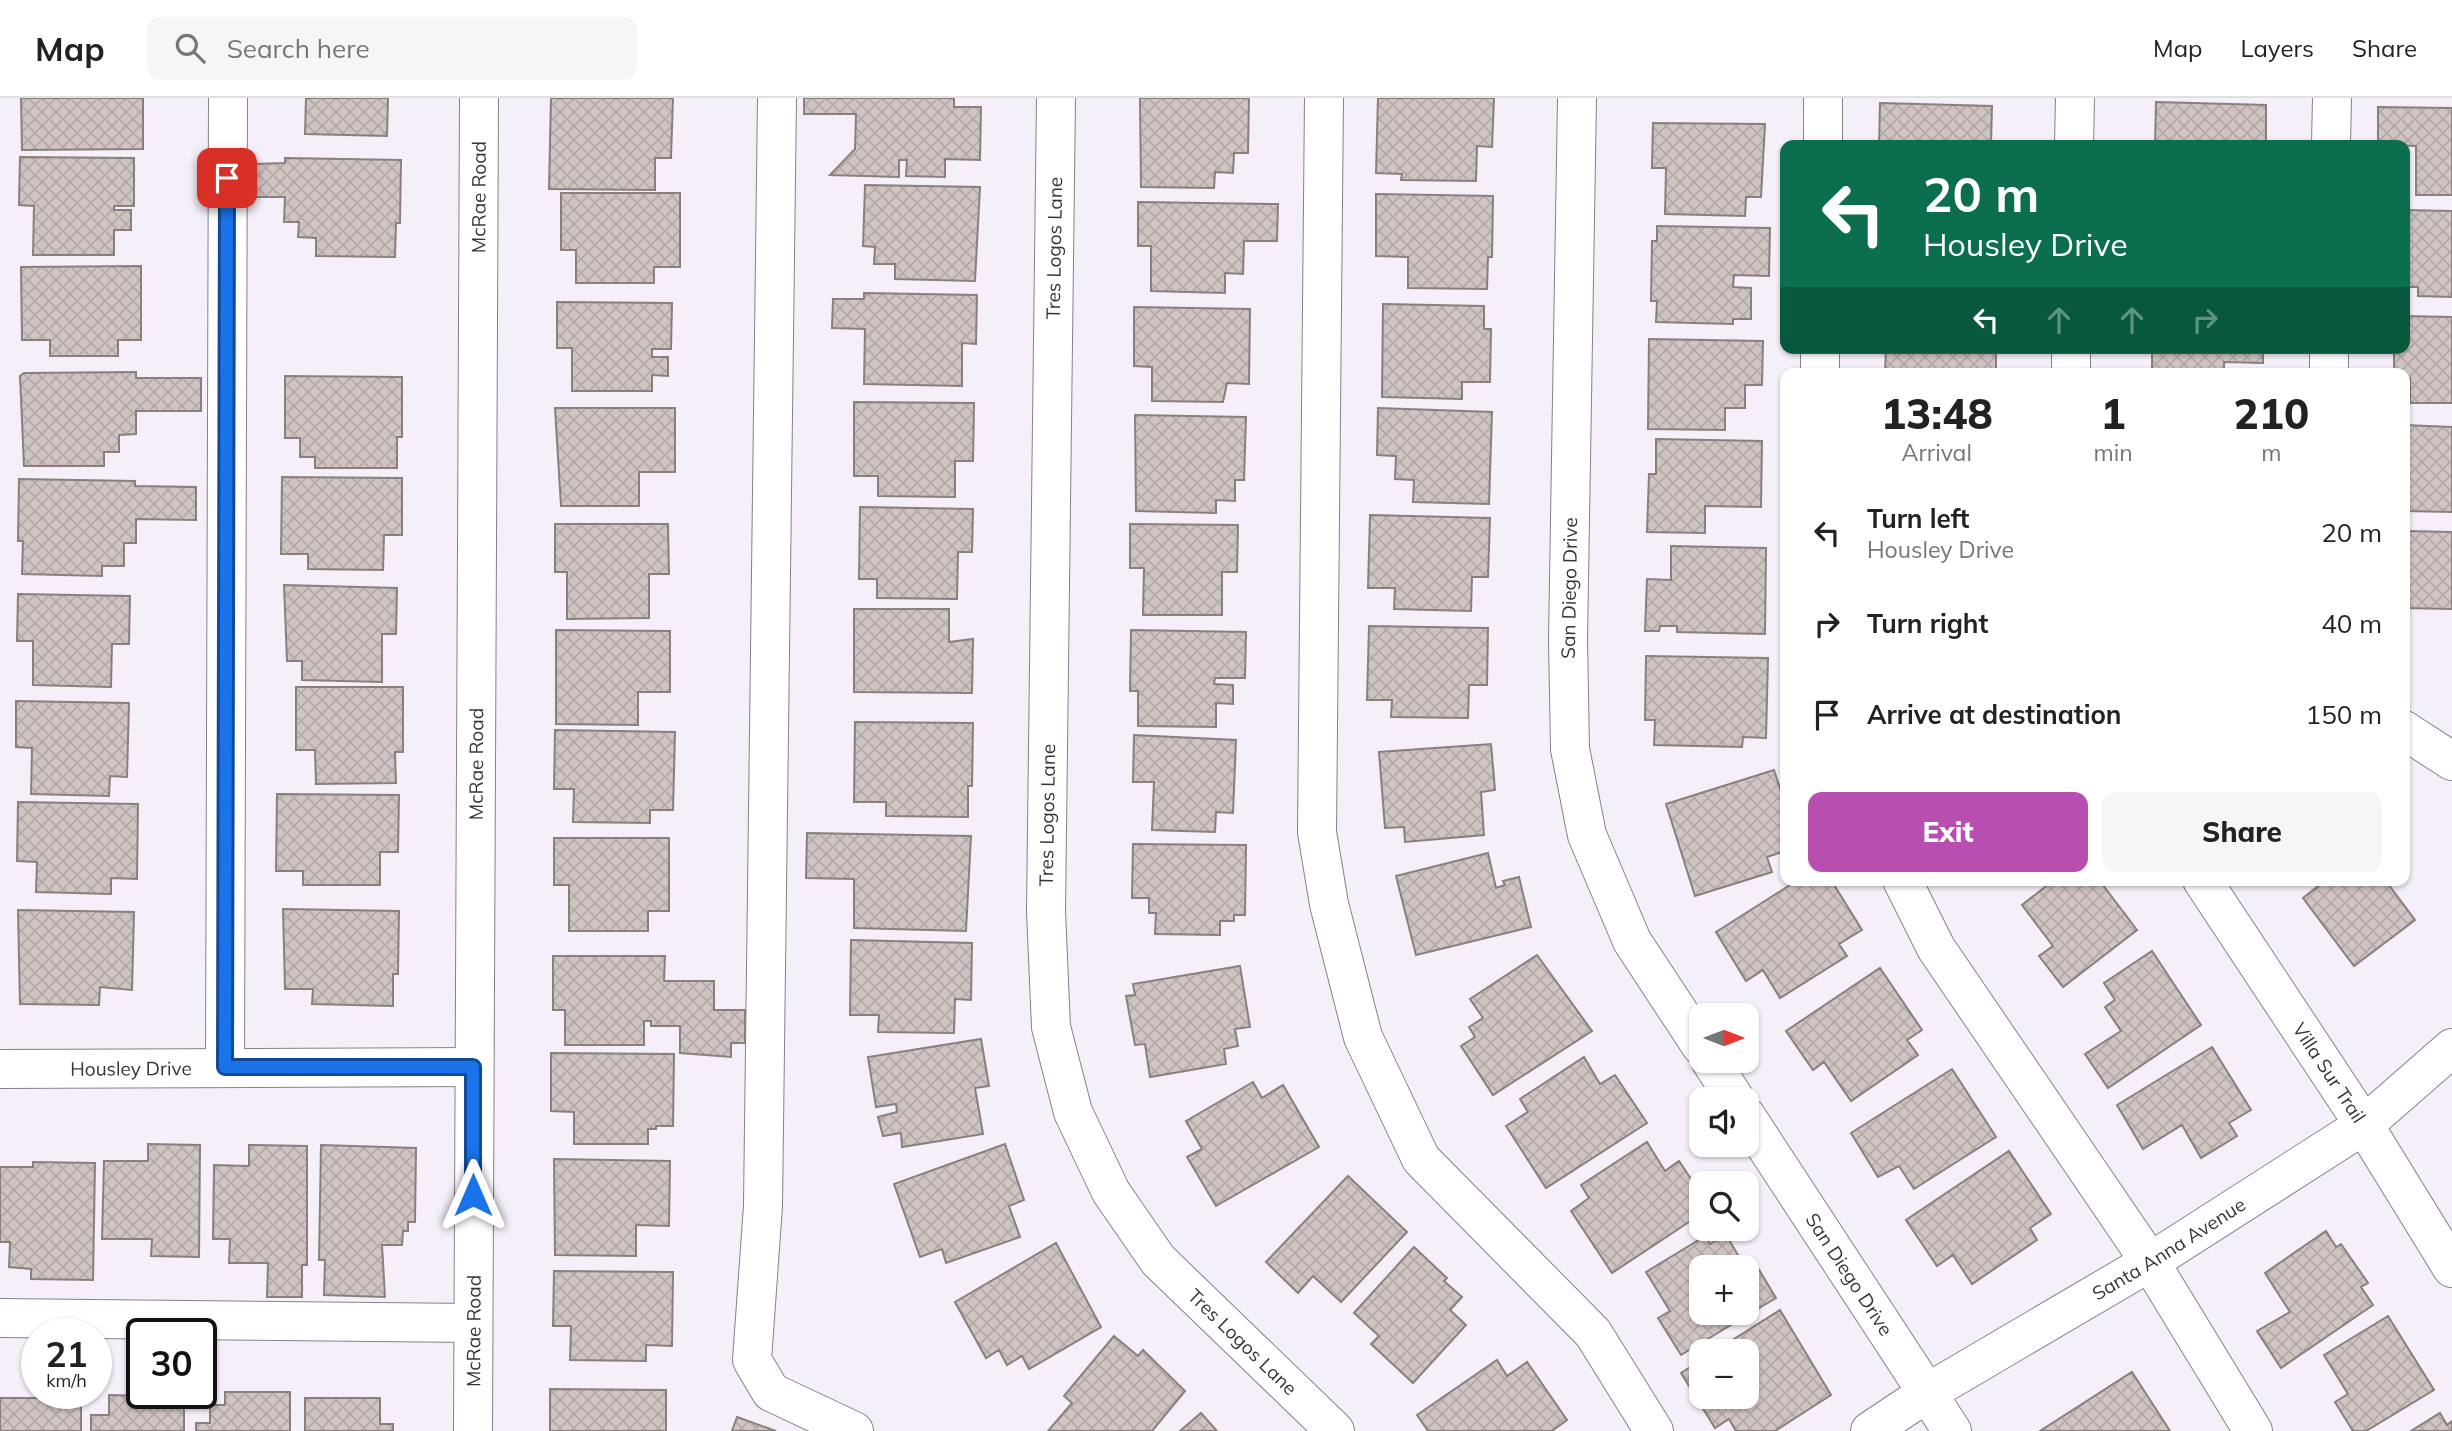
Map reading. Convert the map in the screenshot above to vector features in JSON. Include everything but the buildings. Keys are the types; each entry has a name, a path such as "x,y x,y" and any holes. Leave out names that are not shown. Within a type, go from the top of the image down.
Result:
{"street":[{"path":"225,1067 228,98"},
{"name":"McRae Road","path":"473,1431 479,98"},
{"path":"777,98 762,1206 752,1360 771,1392 854,1431"},
{"name":"Tres Logos Lane","path":"1056,98 1046,911 1051,1027 1073,1112 1119,1203 1158,1260 1335,1431"},
{"path":"1324,98 1317,832 1329,904 1363,1037 1421,1159 1593,1333 1654,1431"},
{"name":"San Diego Drive","path":"1577,98 1568,640 1570,749 1587,835 1632,941 1689,1028"},
{"path":"1823,98 1823,140"},
{"path":"2074,140 2075,98"},
{"path":"2331,140 2332,98"},
{"path":"2410,734 2452,761"},
{"path":"1905,886 1936,948 2150,1262 2253,1431"},
{"name":"Villa Sur Trail","path":"2206,886 2364,1125 2452,1268"},
{"name":"Santa Anna Avenue","path":"1870,1431 1927,1393 2150,1262 2364,1125 2452,1048"},
{"name":"Housley Drive","path":"0,1069 473,1067"},
{"name":"San Diego Drive","path":"1759,1136 1952,1431"},
{"path":"0,1318 473,1324"}],"route":[{"path":"227,178 225,1067 473,1067 473,1195"}]}
